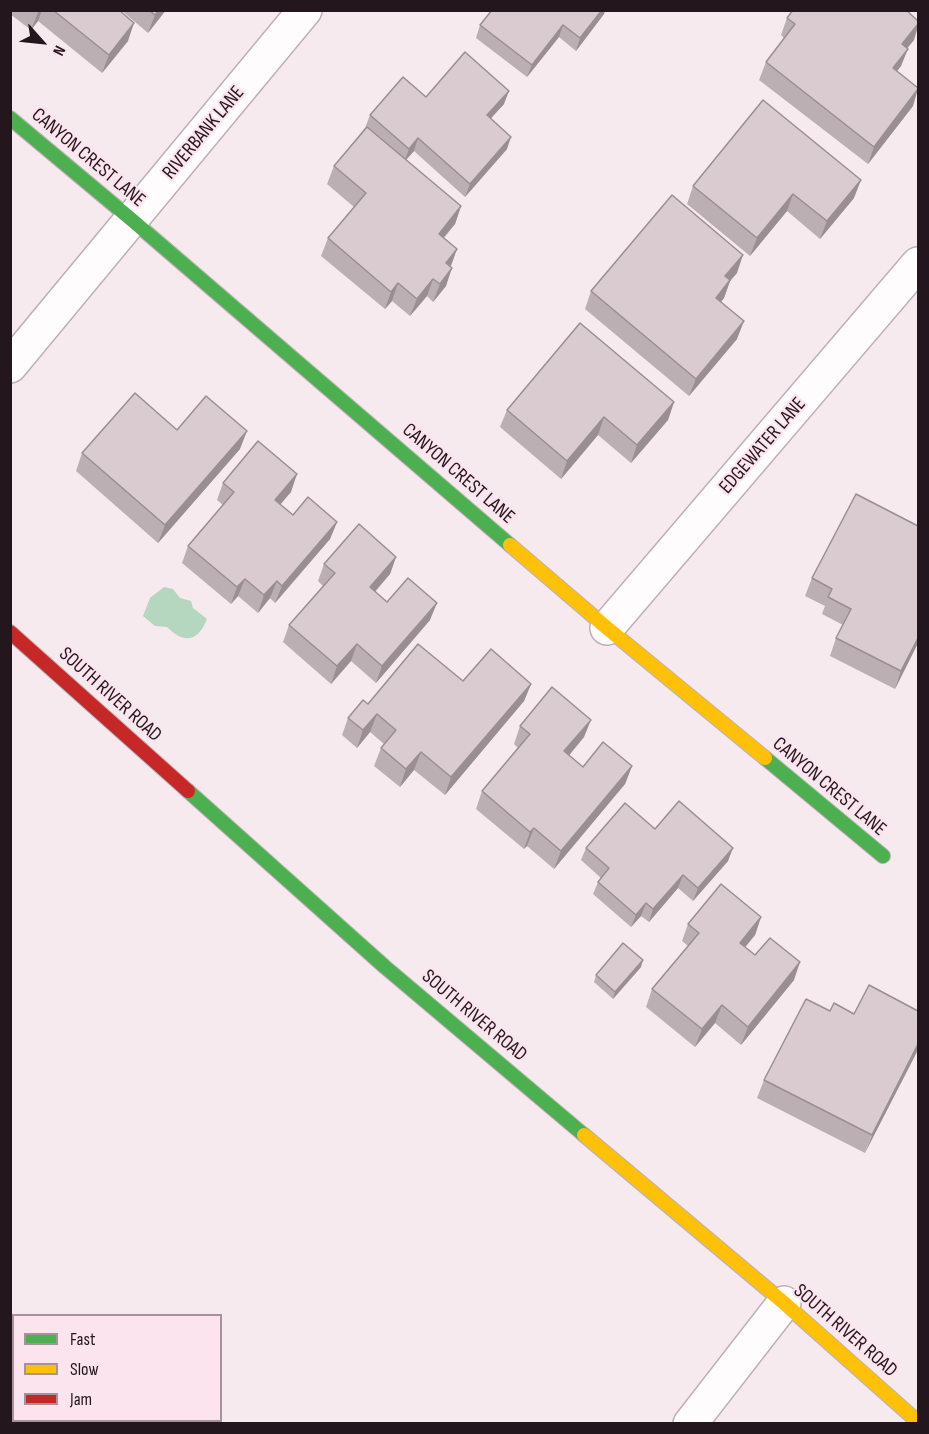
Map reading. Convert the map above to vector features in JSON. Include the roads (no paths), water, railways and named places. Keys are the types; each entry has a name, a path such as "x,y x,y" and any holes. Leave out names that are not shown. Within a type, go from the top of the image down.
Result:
{"main road":[{"name":"CANYON CREST LANE","path":"10,118 607,628 883,856"},
{"name":"SOUTH RIVER ROAD","path":"10,633 385,967 784,1303 918,1422"}],"street":[{"name":"RIVERBANK LANE","path":"10,366 305,10"},
{"name":"EDGEWATER LANE","path":"607,628 918,264"},
{"path":"690,1424 784,1303"}]}
